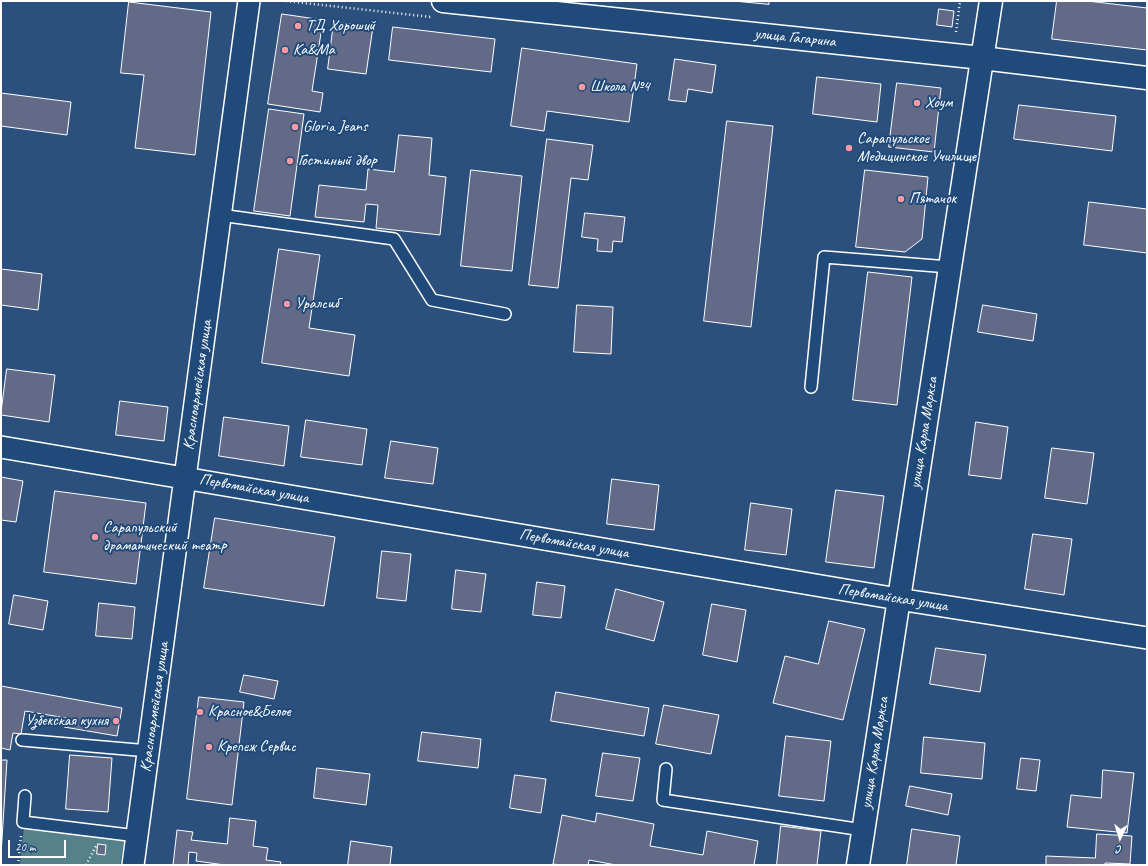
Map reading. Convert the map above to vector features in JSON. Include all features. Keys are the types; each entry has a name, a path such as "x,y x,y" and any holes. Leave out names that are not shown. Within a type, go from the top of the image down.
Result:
{"main road":[{"name":"улица Гагарина","path":"443,1 982,58 1147,78"},
{"name":"улица Карла Маркса","path":"858,865 991,1"}],"street":[{"name":"Красноармейская улица","path":"133,865 249,1"},
{"name":"Первомайская улица","path":"1,447 898,599 1147,638"}],"lane":[{"path":"220,215 394,239 432,300 505,314"},
{"path":"811,387 824,257 950,267"},
{"path":"22,740 149,751"},
{"path":"666,769 663,800 863,830"},
{"path":"25,796 23,822 137,836"}],"path":[{"path":"956,32 960,1"},
{"path":"18,865 23,822"}],"green space":[{"path":"24,827 124,841 120,865 20,865"}],"building":[{"path":"734,1 769,1 769,4"},
{"path":"1057,1 1087,1 1147,8 1147,50 1052,39"},
{"path":"129,2 211,12 195,155 135,148 144,75 121,73"},
{"path":"939,9 954,11 952,27 937,25"},
{"path":"282,14 323,20 312,91 323,93 320,112 268,104"},
{"path":"334,22 373,27 366,74 328,69"},
{"path":"393,27 495,39 491,72 389,60"},
{"name":"Школа №4","path":"522,48 637,64 629,122 547,111 544,131 511,126"},
{"path":"675,59 716,65 712,93 688,89 686,102 669,100"},
{"path":"817,77 881,84 877,122 813,114"},
{"path":"897,83 941,88 934,152 889,147"},
{"path":"1,93 71,102 67,135 1,126"},
{"path":"1019,105 1116,116 1112,151 1014,139"},
{"path":"269,109 304,114 290,216 254,211"},
{"path":"727,121 773,126 751,327 704,321"},
{"path":"399,135 432,138 429,175 446,177 440,235 376,228 378,205 366,204 364,222 315,217 319,185 366,190 368,169 394,172"},
{"path":"547,139 593,145 588,180 571,178 558,288 529,285"},
{"path":"471,170 522,176 512,271 461,266"},
{"path":"865,170 928,177 922,239 905,252 856,247"},
{"path":"1089,202 1147,209 1147,253 1084,245"},
{"path":"585,213 625,217 622,242 613,241 612,252 597,251 598,239 582,237"},
{"path":"279,249 320,255 309,328 355,335 349,376 262,363"},
{"path":"1,269 42,274 38,310 1,305"},
{"path":"868,272 912,277 897,405 853,400"},
{"path":"577,305 613,307 611,354 574,352"},
{"path":"983,305 1037,314 1033,341 978,332"},
{"path":"7,369 55,375 49,422 1,415"},
{"path":"120,401 168,407 164,441 116,435"},
{"path":"224,417 289,426 284,466 219,456"},
{"path":"306,420 367,429 362,465 301,457"},
{"path":"976,422 1008,427 1001,479 969,475"},
{"path":"391,441 438,448 433,484 385,478"},
{"path":"1052,448 1094,453 1087,504 1045,498"},
{"path":"1,477 23,481 16,522 1,520"},
{"path":"612,479 659,485 654,530 607,524"},
{"path":"836,490 884,496 874,568 826,562"},
{"name":"Сарапульский драматический театр","path":"55,491 146,503 136,584 44,572"},
{"path":"751,503 792,509 786,555 745,550"},
{"path":"215,518 335,537 324,606 204,588"},
{"path":"1033,534 1072,539 1064,595 1025,589"},
{"path":"382,551 411,554 406,601 377,598"},
{"path":"456,570 486,574 481,612 452,609"},
{"path":"537,582 565,586 561,618 533,615"},
{"path":"616,589 664,602 654,641 606,629"},
{"path":"14,595 48,601 43,630 9,624"},
{"path":"99,603 135,607 132,639 96,636"},
{"path":"712,604 746,610 737,662 703,655"},
{"path":"829,621 865,629 843,720 773,703 785,656 818,664"},
{"path":"936,648 986,655 980,692 930,684"},
{"path":"244,675 278,681 274,699 240,692"},
{"path":"1,686 122,708 117,736 64,727 66,718 25,711 21,734 13,733 10,750 1,748"},
{"path":"556,692 649,708 644,736 551,721"},
{"path":"199,697 244,702 232,805 187,799"},
{"path":"664,705 719,715 711,754 656,744"},
{"path":"422,732 481,739 478,768 418,761"},
{"path":"786,736 831,741 824,801 779,796"},
{"path":"924,737 985,743 982,779 921,773"},
{"path":"603,753 640,758 633,801 596,796"},
{"path":"70,755 112,758 108,812 66,809"},
{"path":"1021,758 1040,760 1036,791 1017,789"},
{"path":"1,760 7,760 1,855"},
{"path":"317,768 370,774 366,805 314,798"},
{"path":"1103,770 1134,773 1127,833 1067,827 1071,795 1101,798"},
{"path":"515,775 546,779 541,813 510,808"},
{"path":"910,786 952,794 948,815 906,806"},
{"path":"597,813 654,824 650,846 703,855 707,831 758,841 754,865 616,865 589,860 588,865 553,864 562,815 595,822"},
{"path":"230,818 256,821 253,846 268,848 266,860 281,862 280,865 225,865 196,861 197,853 189,852 188,865 173,865 177,830 193,832 191,840 227,844"},
{"path":"781,826 821,831 817,865 777,865"},
{"path":"912,829 960,836 956,865 907,865"},
{"path":"1097,834 1132,836 1130,864 1105,863 1105,865 1046,865 1046,856 1095,858"},
{"path":"351,841 392,847 390,865 348,865"},
{"path":"98,844 106,845 105,855 97,854"}],"place":[{"name":"ТД Хороший","path":"298,26"},
{"name":"Ka&Ma","path":"285,50"},
{"name":"Школа №4","path":"582,87"},
{"name":"Хоум","path":"917,103"},
{"name":"Gloria Jeans","path":"295,127"},
{"name":"Сарапульское Медицинское Училище","path":"849,148"},
{"name":"Гостиный двор","path":"290,161"},
{"name":"Пятачок","path":"901,199"},
{"name":"Уралсиб","path":"287,304"},
{"name":"Сарапульский драматический театр","path":"95,537"},
{"name":"Красное&Белое","path":"200,712"},
{"name":"Узбекская кухня","path":"116,721"},
{"name":"Крепеж Сервис","path":"209,747"}]}
